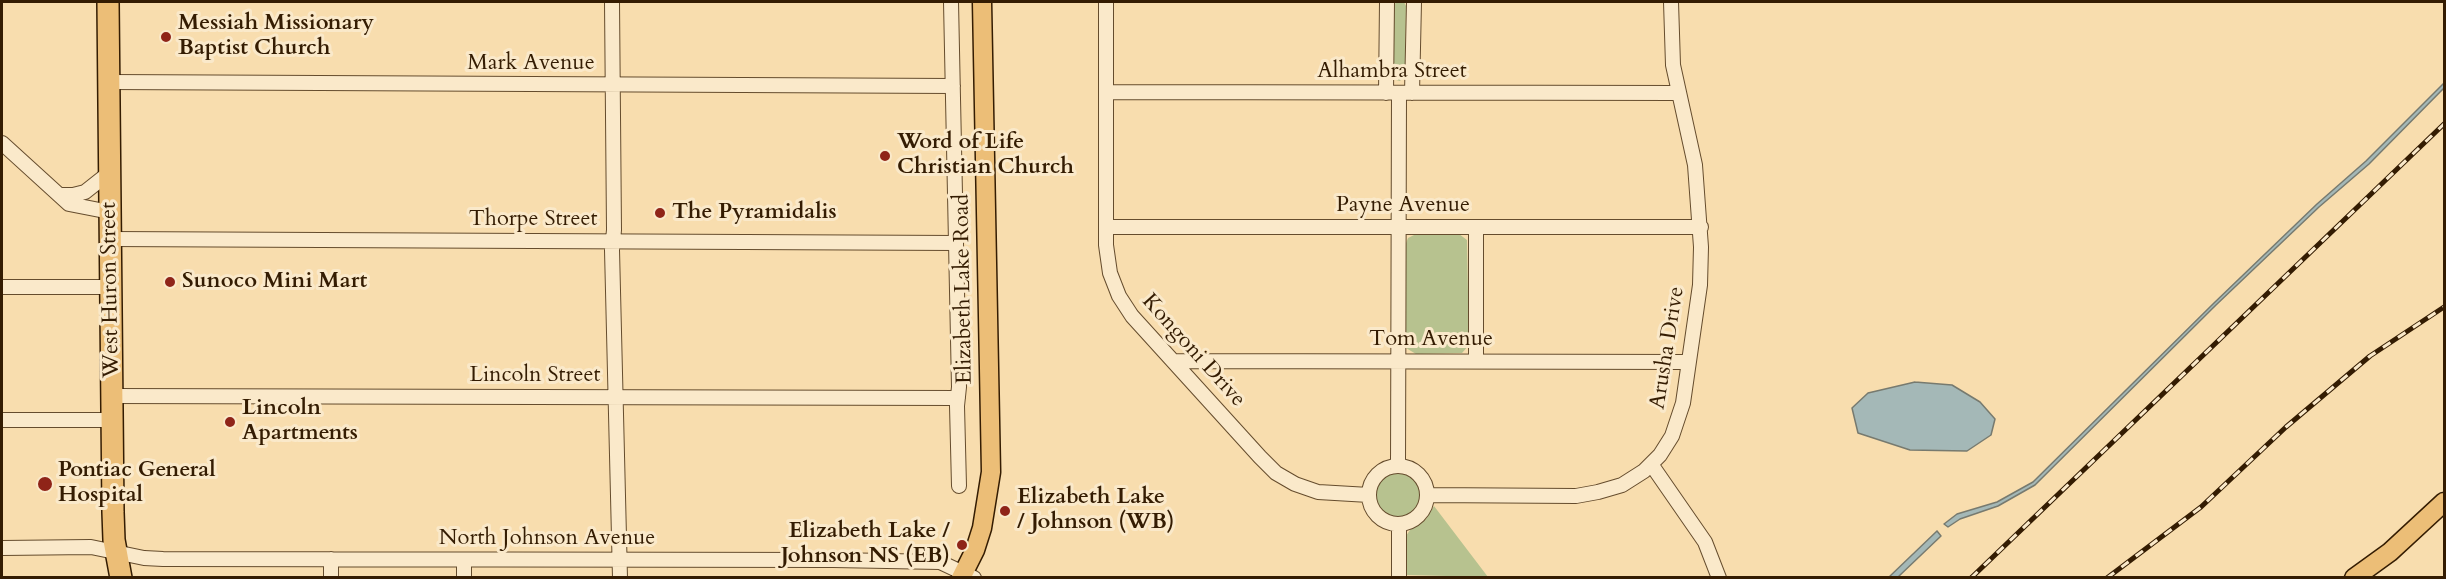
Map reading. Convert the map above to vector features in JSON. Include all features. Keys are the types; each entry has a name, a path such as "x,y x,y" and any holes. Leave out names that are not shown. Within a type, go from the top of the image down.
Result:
{"highway":[{"name":"West Huron Street","path":"108,2 113,512 121,578"}],"main road":[{"name":"Elizabeth Lake Road","path":"966,576 984,520 991,472 982,2"},
{"path":"2354,578 2398,545 2445,502"}],"street":[{"path":"612,2 615,397 620,578"},
{"name":"Elizabeth Lake Road","path":"951,2 959,486"},
{"name":"Kongoni Drive","path":"1106,2 1106,227 1108,264 1119,296 1132,316 1265,463 1282,477 1318,492 1369,495"},
{"path":"1387,2 1399,93 1398,466"},
{"path":"1399,93 1414,2"},
{"name":"Arusha Drive","path":"1427,495 1587,495 1622,485 1651,464 1670,441 1679,420 1689,362 1700,285 1701,227 1695,165 1678,93 1672,55 1671,2"},
{"name":"Mark Avenue","path":"109,82 953,86"},
{"name":"Alhambra Street","path":"1106,92 1678,93"},
{"path":"2,143 73,205 110,212"},
{"path":"59,195 85,192 109,173"},
{"name":"Payne Avenue","path":"1106,227 1701,227"},
{"path":"1476,227 1476,361"},
{"name":"Thorpe Street","path":"110,239 956,243"},
{"path":"2,287 110,287"},
{"name":"Tom Avenue","path":"1173,361 1689,362"},
{"name":"Lincoln Street","path":"112,396 958,398"},
{"path":"2,420 112,420"},
{"path":"1651,464 1705,542 1719,578"},
{"path":"1398,466 1412,470 1419,475 1424,482 1427,495 1426,504 1419,516 1407,523 1399,524 1385,521 1378,516 1372,509 1369,495 1371,486 1378,475 1398,466"},
{"path":"1399,524 1399,578"},
{"name":"North Johnson Avenue","path":"2,548 91,548 144,558 163,559 940,562 966,576"},
{"path":"331,560 331,578"},
{"path":"464,560 464,578"}],"green space":[{"path":"1396,2 1404,2 1406,6 1405,75 1400,81 1396,80 1393,73 1394,6"},
{"path":"1416,234 1459,234 1467,240 1469,345 1462,353 1416,354 1406,348 1405,246 1408,238"},
{"path":"1398,473 1414,479 1420,495 1414,511 1398,517 1382,511 1376,495 1382,479"},
{"path":"1434,506 1488,577 1405,575 1406,536 1410,530 1426,519"}],"shaded area":[{"path":"2444,83 2444,88 2369,164 2319,207 2216,305 2035,485 1998,506 1960,519 1948,527 1944,524 1957,514 1997,502 2033,482 2214,303 2317,204 2366,161"},
{"path":"1915,382 1952,385 1980,402 1995,419 1991,435 1967,451 1910,450 1858,433 1852,408 1868,393"},
{"path":"1937,531 1941,536 1898,577 1889,577"}],"railway":[{"path":"1971,578 2444,124"},
{"path":"2107,578 2201,507 2286,427 2370,356 2444,307"}],"place":[{"name":"Messiah Missionary Baptist Church","path":"166,37"},
{"name":"Word of Life Christian Church","path":"885,156"},
{"name":"The Pyramidalis","path":"660,213"},
{"name":"Sunoco Mini Mart","path":"170,282"},
{"name":"Lincoln Apartments","path":"230,422"},
{"name":"Pontiac General Hospital","path":"45,484"},
{"name":"Elizabeth Lake / Johnson (WB)","path":"1005,511"},
{"name":"Elizabeth Lake / Johnson NS (EB)","path":"962,545"}]}
